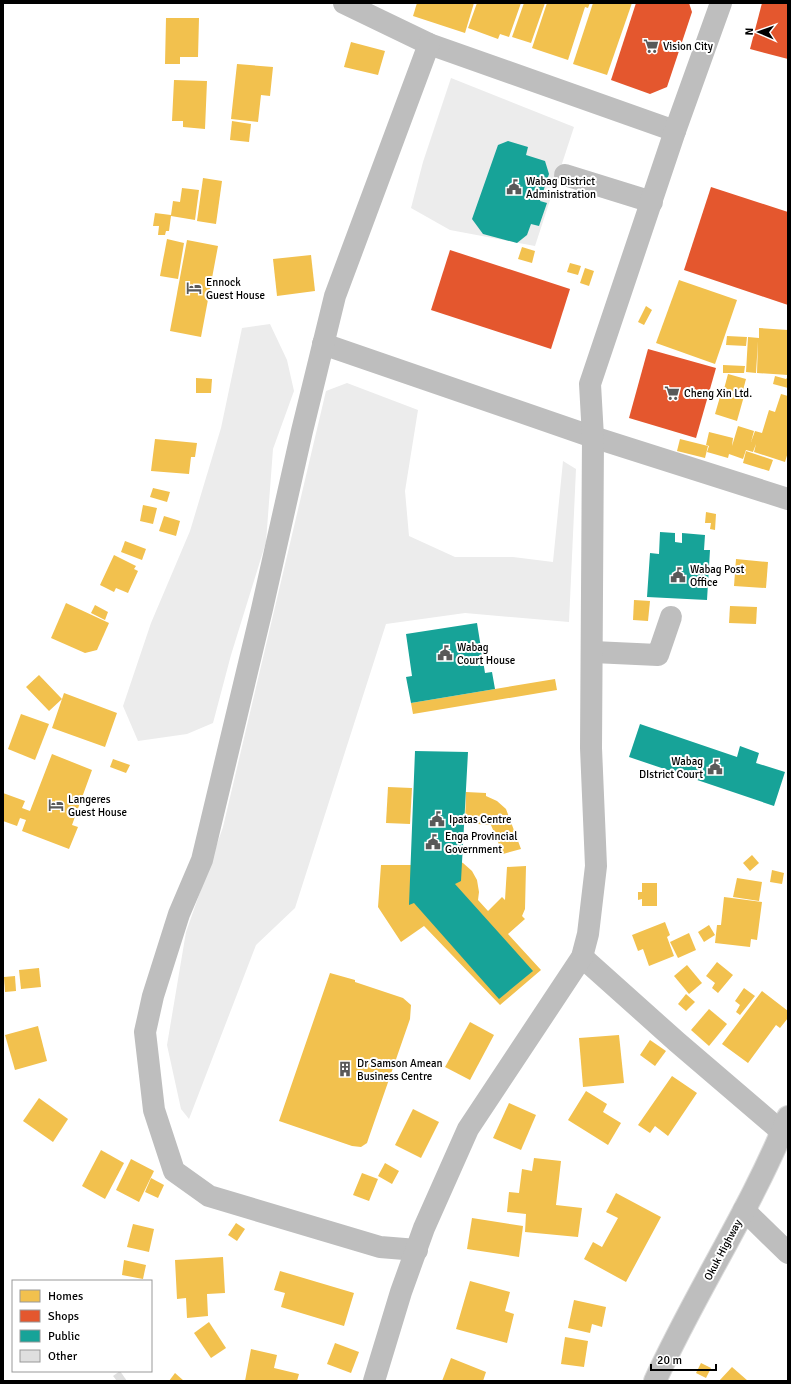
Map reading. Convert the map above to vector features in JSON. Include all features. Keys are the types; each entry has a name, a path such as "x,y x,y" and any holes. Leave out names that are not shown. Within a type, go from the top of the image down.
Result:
{"street":[{"path":"344,3 429,44 675,131"},
{"path":"374,1381 401,1292 424,1228 468,1129 582,956 588,934 595,880 591,748 593,652 593,437 590,384 675,131 721,3"},
{"path":"417,1250 380,1247 209,1196 174,1172 154,1110 145,1032 153,996 179,914 202,860 335,296 429,44"},
{"path":"566,174 652,202"},
{"path":"323,344 593,437 788,499"},
{"path":"593,652 658,654 671,617"},
{"path":"582,956 677,1042 785,1124"},
{"name":"Okuk Highway","path":"655,1381 668,1351 744,1210 785,1124"},
{"path":"744,1210 788,1253"}],"shaded area":[{"path":"451,78 574,127 535,246 450,230 411,208 423,162"},
{"path":"270,324 287,360 294,391 273,449 266,542 231,655 213,723 187,734 138,741 123,706 151,623 190,531 221,428 242,328"},
{"path":"347,383 418,410 405,491 409,536 455,557 513,557 553,562 563,461 576,469 569,622 465,613 386,624 295,908 256,945 189,1119 181,1109 167,1045 186,932 223,827 326,391"}],"building: Homes":[{"path":"417,3 474,3 465,33 413,16"},
{"path":"477,3 521,3 509,37 500,34 498,39 468,28"},
{"path":"524,3 545,3 531,43 512,37"},
{"path":"547,3 590,3 588,8 585,7 568,60 532,48"},
{"path":"593,3 632,3 607,75 573,64"},
{"path":"166,18 199,18 198,57 180,57 180,64 165,64"},
{"path":"351,42 385,51 378,75 344,67"},
{"path":"237,64 273,67 270,96 261,95 258,122 231,119"},
{"path":"174,80 207,81 205,129 183,127 183,121 172,121"},
{"path":"232,121 251,124 249,142 230,140"},
{"path":"203,178 222,181 216,224 197,221"},
{"path":"182,188 199,190 195,220 171,216 169,231 166,231 165,235 158,235 159,226 153,226 155,213 171,215 173,201 180,202"},
{"path":"167,239 184,243 178,279 160,276"},
{"name":"Ennock Guest House","path":"187,240 218,246 201,337 170,331"},
{"path":"522,247 535,251 532,263 518,259"},
{"path":"311,255 315,291 277,296 273,259"},
{"path":"570,263 581,266 578,275 567,272"},
{"path":"585,268 594,271 589,286 580,283"},
{"path":"679,280 737,300 715,364 656,343"},
{"path":"646,306 652,310 644,325 638,322"},
{"path":"759,328 788,330 788,375 757,373 758,341 756,373 746,372 748,337 759,338"},
{"path":"727,336 747,337 746,346 726,345"},
{"path":"723,365 745,366 744,373 723,373"},
{"path":"728,374 746,379 742,394 724,389"},
{"path":"775,376 786,379 788,377 788,388 773,384"},
{"path":"196,378 212,379 211,393 196,393"},
{"path":"722,390 744,396 737,421 715,414"},
{"path":"781,394 788,396 788,452 785,462 754,452 756,444 753,452 746,450 743,459 729,454 728,458 707,452 709,446 706,445 709,432 733,438 732,446 738,426 754,431 751,442 755,431 762,433 769,410 775,412"},
{"path":"155,439 197,443 195,457 191,457 189,474 151,471"},
{"path":"680,439 708,446 705,458 677,451"},
{"path":"746,451 773,460 769,471 743,463"},
{"path":"153,488 170,492 167,502 150,497"},
{"path":"143,505 157,508 153,524 140,521"},
{"path":"706,512 716,514 715,530 710,529 711,523 705,523"},
{"path":"164,516 180,521 176,536 159,531"},
{"path":"125,541 146,549 142,560 121,552"},
{"path":"114,555 136,566 134,569 138,571 128,593 116,588 114,592 100,585"},
{"path":"736,559 768,562 766,588 734,586"},
{"path":"634,600 650,601 648,621 633,620"},
{"path":"66,603 109,623 97,650 85,653 51,638"},
{"path":"95,605 108,612 105,620 91,613"},
{"path":"730,606 757,607 756,624 729,623"},
{"path":"39,675 62,699 49,711 26,687"},
{"path":"555,679 557,690 413,714 411,703"},
{"path":"64,693 117,713 105,747 52,728"},
{"path":"21,714 49,724 35,760 8,749"},
{"name":"Langeres Guest House","path":"52,754 92,770 72,825 78,827 69,849 22,831 26,820 20,818 17,826 3,821 3,793 25,801 22,808 30,811"},
{"path":"113,759 130,765 126,773 110,767"},
{"path":"388,787 412,788 410,824 386,823"},
{"path":"465,792 464,819 439,805"},
{"path":"466,792 486,793 486,796 497,801 506,809 521,849 503,854 491,825 465,823"},
{"path":"752,855 759,863 750,871 743,863"},
{"path":"442,857 453,858 463,863 472,871 477,880 479,892 478,900 488,911 502,897 505,900 507,867 526,866 525,909 522,916 525,919 508,934 541,970 500,1005 424,926 401,942 378,907 381,865 412,865 411,880 414,873 422,865 431,859"},
{"path":"772,870 784,873 782,884 770,882"},
{"path":"737,878 762,882 759,901 733,897"},
{"path":"642,883 657,883 657,906 642,906 642,899 638,900 638,892 642,892"},
{"path":"724,897 762,902 757,940 751,939 750,947 715,943 717,925 721,925"},
{"path":"665,922 670,935 667,937 674,956 649,966 643,949 638,951 632,935"},
{"path":"709,925 715,935 704,942 698,932"},
{"path":"689,933 696,950 678,958 670,942"},
{"path":"717,962 733,975 718,993 712,988 715,983 706,976"},
{"path":"687,965 702,983 689,994 674,976"},
{"path":"39,968 41,987 21,989 19,970"},
{"name":"Dr Samson Amean Business Centre","path":"330,973 355,980 355,982 403,998 411,1005 410,1019 367,1143 361,1147 352,1146 279,1121"},
{"path":"15,976 16,991 5,992 4,977"},
{"path":"744,988 755,996 740,1015 736,1012 740,1005 735,1001"},
{"path":"762,991 788,1011 788,1018 780,1028 776,1025 748,1063 722,1044"},
{"path":"686,994 695,1002 686,1011 678,1004"},
{"path":"709,1009 727,1024 709,1046 691,1030"},
{"path":"470,1022 494,1035 470,1080 445,1067"},
{"path":"38,1026 47,1061 15,1070 5,1035"},
{"path":"619,1035 624,1083 583,1087 579,1038"},
{"path":"650,1040 666,1051 655,1066 640,1055"},
{"path":"672,1076 697,1093 668,1136 655,1126 650,1133 638,1125"},
{"path":"586,1091 607,1104 603,1112 621,1123 608,1145 568,1120"},
{"path":"39,1098 68,1119 53,1142 23,1121"},
{"path":"509,1103 536,1115 521,1150 493,1138"},
{"path":"413,1109 439,1122 421,1158 395,1145"},
{"path":"101,1150 124,1163 105,1199 82,1186"},
{"path":"534,1158 561,1161 556,1205 582,1208 578,1237 525,1232 526,1214 507,1212 509,1192 519,1193 522,1169 532,1171"},
{"path":"131,1159 154,1171 139,1202 116,1190"},
{"path":"385,1163 399,1171 392,1184 378,1176"},
{"path":"362,1173 378,1179 369,1201 353,1195"},
{"path":"151,1178 164,1185 158,1198 145,1192"},
{"path":"616,1193 661,1217 626,1282 584,1259 593,1242 602,1247 618,1218 606,1212"},
{"path":"472,1218 523,1226 519,1257 467,1249"},
{"path":"236,1223 245,1229 237,1241 228,1235"},
{"path":"133,1224 154,1229 149,1252 127,1247"},
{"path":"223,1257 225,1293 207,1294 208,1316 187,1318 186,1298 177,1299 175,1260"},
{"path":"124,1260 146,1265 143,1279 122,1275"},
{"path":"280,1271 354,1293 344,1326 281,1307 285,1293 274,1290"},
{"path":"470,1281 510,1292 505,1311 514,1314 507,1343 456,1329"},
{"path":"574,1300 606,1307 602,1327 592,1324 590,1333 568,1328"},
{"path":"209,1322 226,1348 211,1358 194,1333"},
{"path":"565,1337 588,1341 584,1367 561,1364"},
{"path":"335,1343 359,1352 351,1373 327,1364"},
{"path":"251,1349 277,1355 274,1368 299,1374 297,1381 245,1381"},
{"path":"451,1358 486,1372 483,1381 442,1381"},
{"path":"701,1363 711,1368 706,1378 696,1373"},
{"path":"732,1367 748,1381 719,1381"},
{"path":"175,1373 184,1381 169,1381"}],"building: Shops":[{"name":"Vision City","path":"636,3 689,3 692,12 667,87 650,94 611,80"},
{"path":"762,3 788,3 788,59 750,49"},
{"path":"711,187 788,212 788,305 684,270"},
{"path":"450,250 570,289 551,349 431,310"},
{"name":"Cheng Xin Ltd.","path":"648,349 716,368 696,438 629,418"}],"building: Public":[{"name":"Wabag District Administration","path":"508,141 528,147 526,155 545,161 549,174 540,201 547,203 539,226 531,224 527,235 517,243 483,234 472,219 498,145"},
{"name":"Wabag Post Office","path":"660,532 675,533 675,542 682,543 682,533 705,535 704,550 710,550 707,600 647,597 650,553 659,554"},
{"name":"Wabag Court House","path":"477,623 485,673 492,672 495,689 411,703 406,677 412,676 406,634"},
{"name":"Wabag DIstrict Court","path":"640,724 737,757 740,746 759,753 756,763 785,772 774,806 629,757"},
{"path":"415,751 468,752 461,881 455,884 533,971 499,999 414,903 409,905"}],"building: Other":[{"path":"121,1372 127,1381 117,1381 113,1376"}],"place":[{"name":"Vision City","path":"651,46"},
{"name":"Wabag District Administration","path":"514,187"},
{"name":"Ennock Guest House","path":"194,288"},
{"name":"Cheng Xin Ltd.","path":"672,393"},
{"name":"Wabag Post Office","path":"678,575"},
{"name":"Wabag Court House","path":"445,653"},
{"name":"Wabag DIstrict Court","path":"715,767"},
{"name":"Langeres Guest House","path":"56,805"},
{"name":"Ipatas Centre","path":"437,819"},
{"name":"Enga Provincial Government","path":"433,842"},
{"name":"Dr Samson Amean Business Centre","path":"345,1069"}]}
